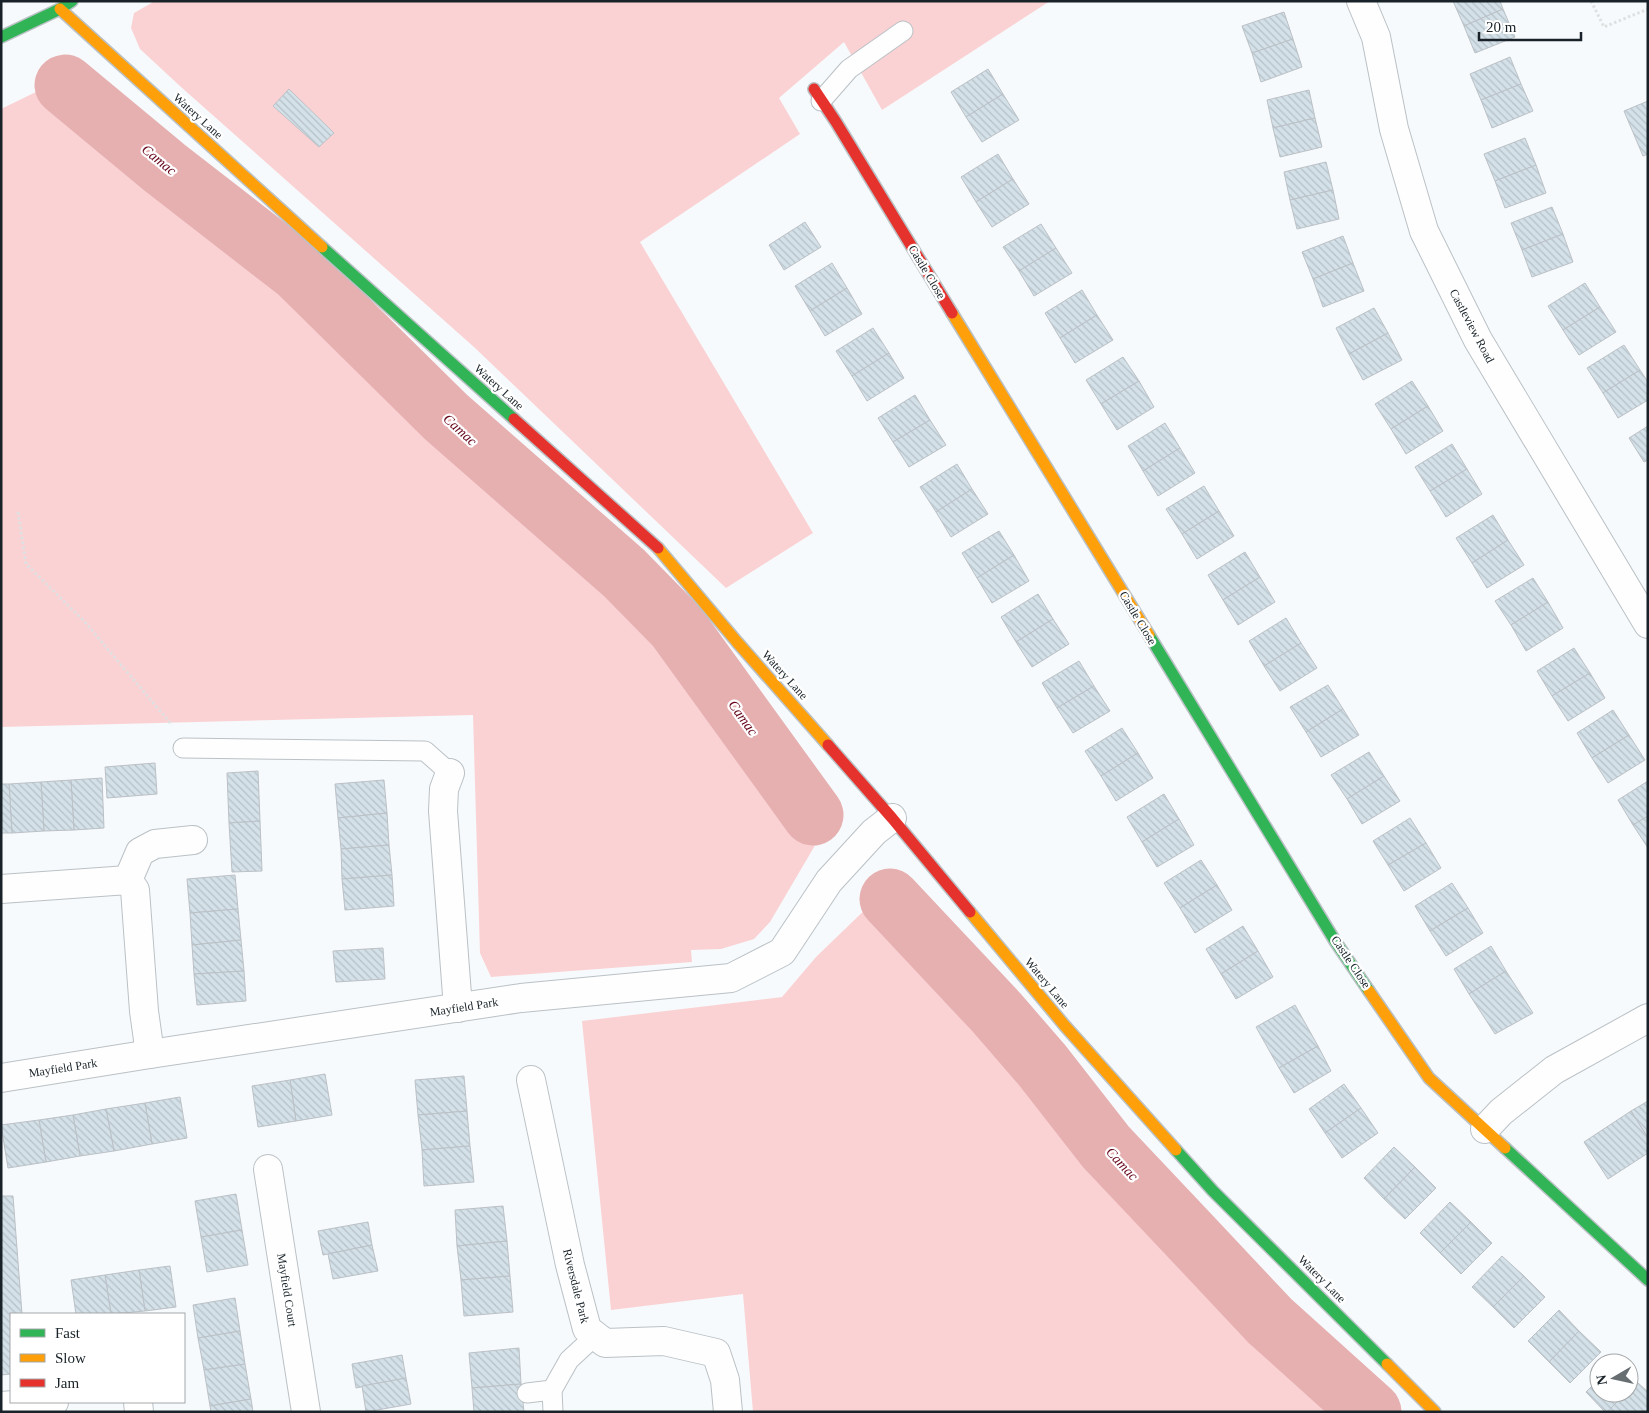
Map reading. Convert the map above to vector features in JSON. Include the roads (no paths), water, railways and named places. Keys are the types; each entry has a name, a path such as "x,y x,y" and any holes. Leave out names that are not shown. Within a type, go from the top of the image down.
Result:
{"street":[{"path":"1,37 60,9 72,1"},
{"name":"Castleview Road","path":"1361,1 1376,37 1394,129 1424,231 1478,340 1648,624"},
{"name":"Watery Lane","path":"60,9 662,552 737,642 892,818 1065,1026 1213,1191 1435,1412"},
{"name":"Castle Close","path":"817,95 846,139 1335,941 1430,1078 1648,1280"},
{"path":"450,773 444,789 443,812 458,1008"},
{"name":"Mayfield Park","path":"1,1078 521,998 731,978 782,952 828,881 874,832 892,818"},
{"path":"128,880 140,852 155,844 192,840"},
{"path":"1,889 128,880"},
{"path":"128,880 135,890 144,1011 150,1054"},
{"path":"1485,1129 1501,1112 1554,1070 1648,1018"},
{"name":"Riversdale Park","path":"531,1080 570,1265 587,1329 605,1343 664,1341 716,1352 725,1380 728,1412"},
{"name":"Mayfield Court","path":"268,1169 306,1412"},
{"path":"1,1406 41,1403"}],"lane":[{"path":"817,95 903,30"},
{"path":"183,748 425,751 450,773"},
{"path":"552,1412 552,1390 569,1360 595,1336"},
{"path":"527,1393 552,1390"}],"waterway":[{"name":"Camac","path":"65,85 165,168 299,272 446,417 624,573 677,627 813,815"},
{"name":"Camac","path":"890,899 997,1013 1042,1065 1106,1147 1270,1321 1371,1412"}]}
